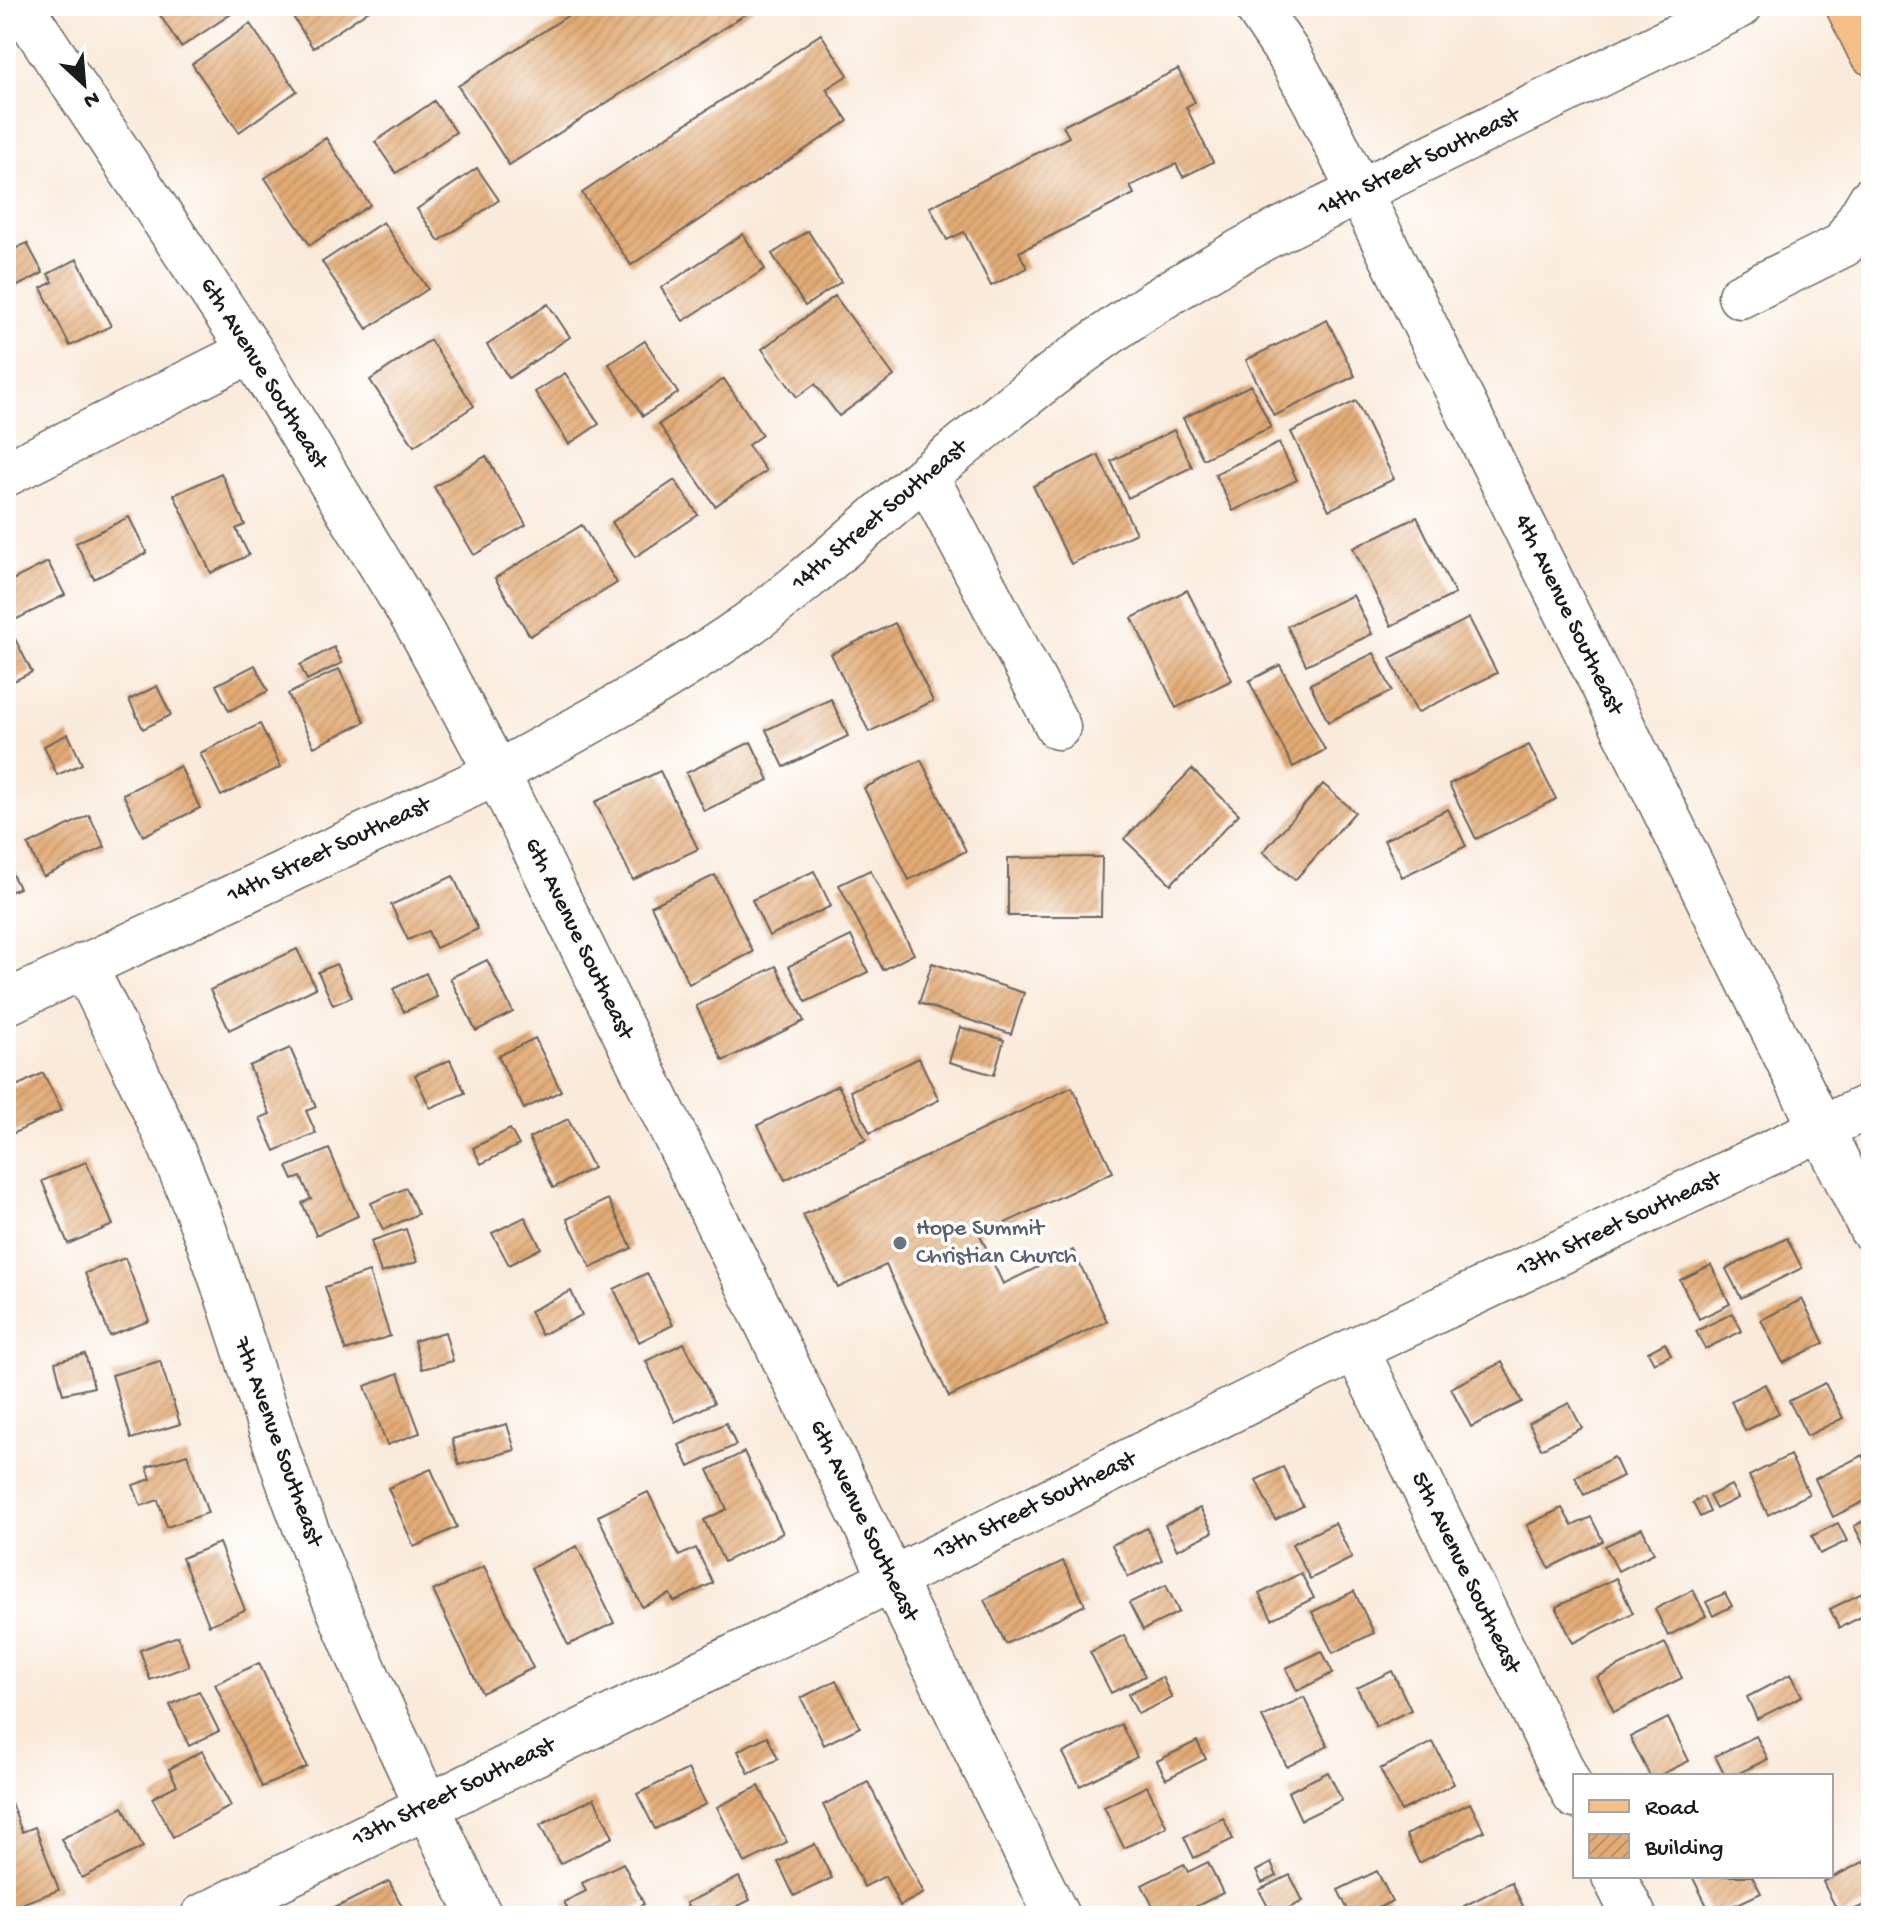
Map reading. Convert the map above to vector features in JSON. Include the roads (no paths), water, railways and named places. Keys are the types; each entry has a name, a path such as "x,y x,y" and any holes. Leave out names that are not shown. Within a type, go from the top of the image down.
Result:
{"main road":[{"path":"1848,6 1871,53"}],"street":[{"name":"6th Avenue Southeast","path":"21,6 251,351 424,636 497,773 1057,1916"},
{"name":"4th Avenue Southeast","path":"1256,6 1289,55 1359,192 1871,1229"},
{"name":"14th Street Southeast","path":"6,1003 497,773 614,708 747,625 829,561 926,476 1076,357 1208,269 1264,238 1740,6"},
{"path":"1740,296 1843,245 1871,199"},
{"path":"6,474 251,351"},
{"path":"926,476 1058,727"},
{"name":"7th Avenue Southeast","path":"84,965 165,1130 203,1225 296,1501 343,1621 480,1916"},
{"name":"13th Street Southeast","path":"203,1916 1356,1349 1871,1105"},
{"name":"5th Avenue Southeast","path":"1356,1349 1573,1792"},
{"path":"1615,1878 1634,1916"}],"place":[{"name":"Hope Summit Christian Church","path":"900,1243"}]}
